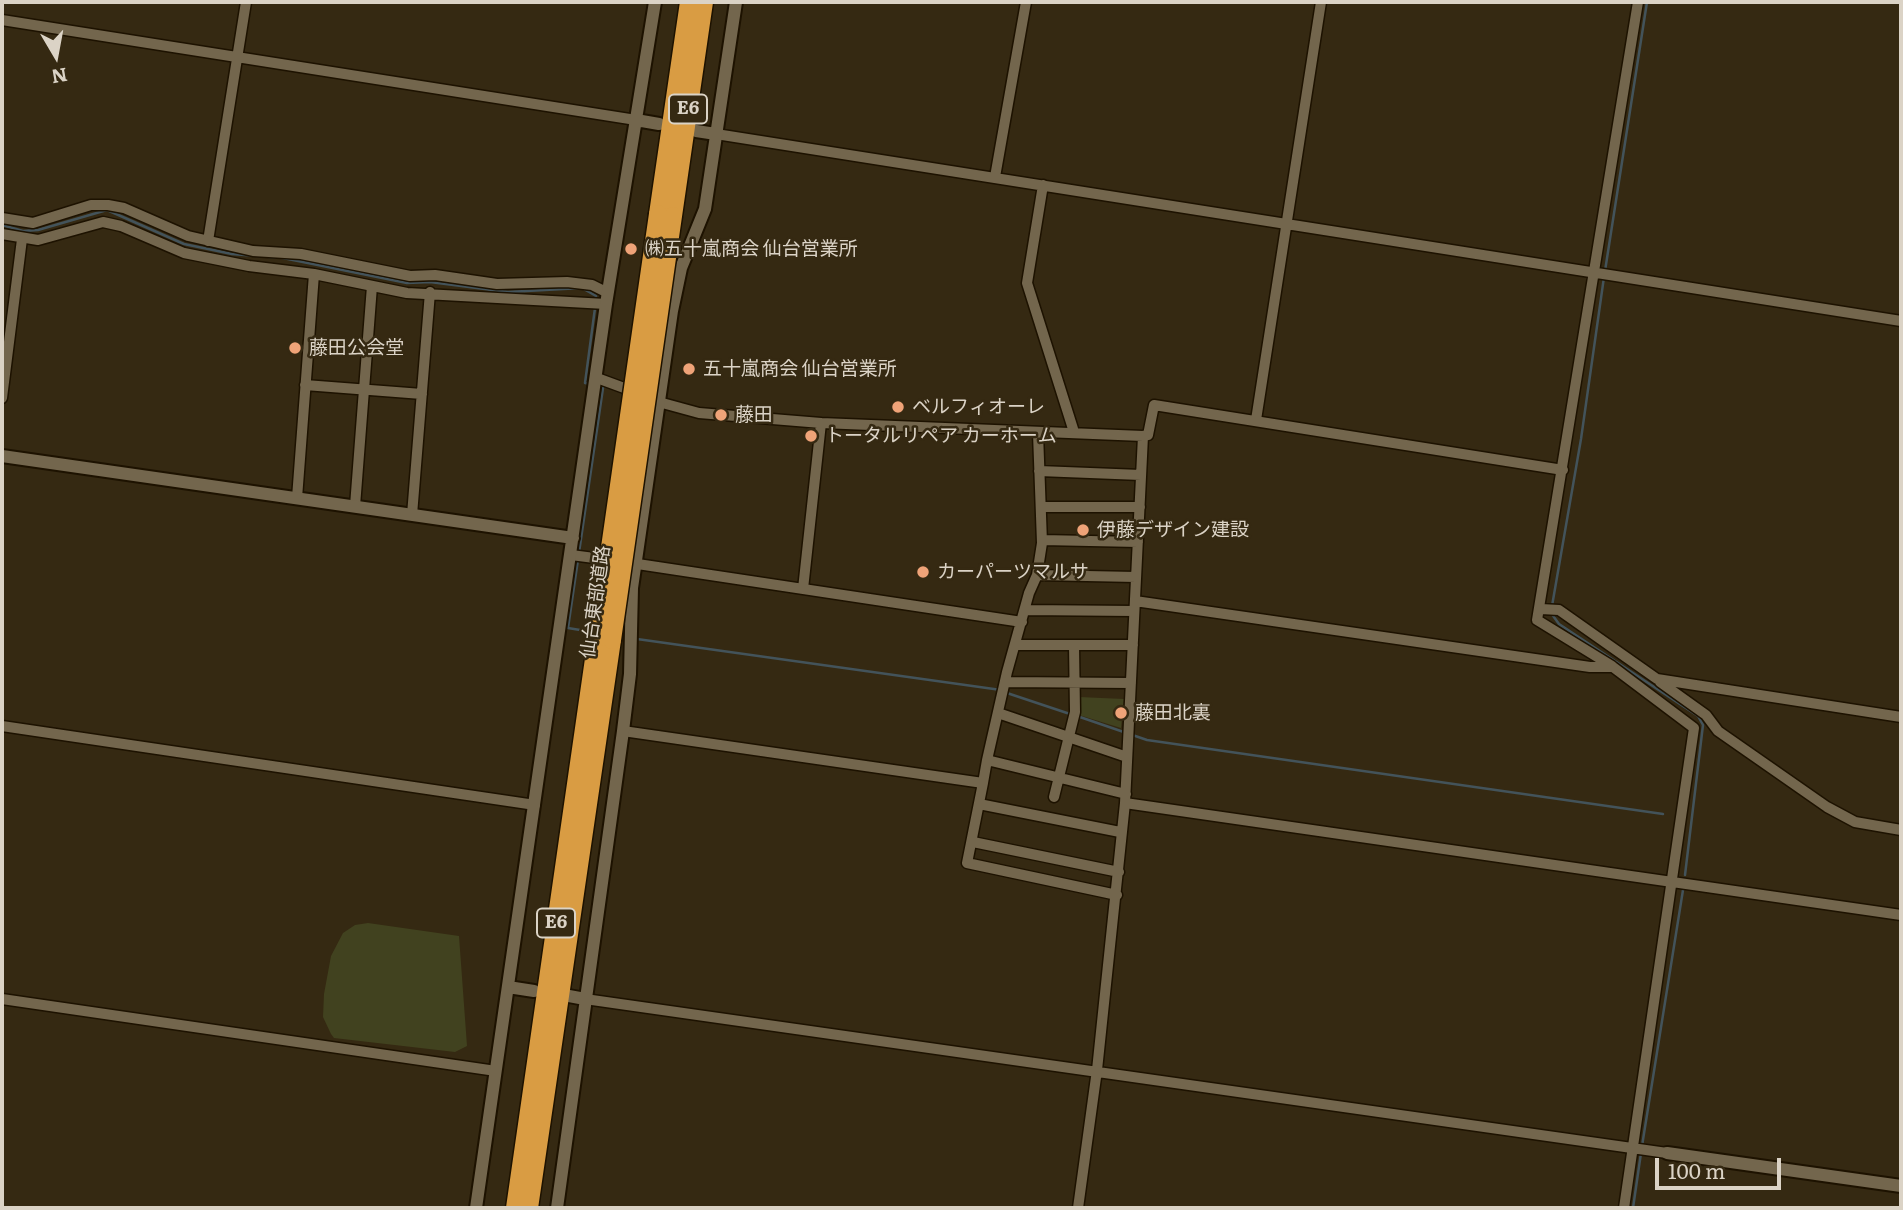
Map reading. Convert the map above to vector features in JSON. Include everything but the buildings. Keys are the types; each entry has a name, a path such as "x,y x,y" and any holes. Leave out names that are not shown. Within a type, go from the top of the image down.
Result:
{"highway":[{"name":"仙台東部道路","path":"529,1208 604,639 665,215 689,2"},
{"name":"仙台東部道路","path":"665,215 704,2"},
{"name":"仙台東部道路","path":"515,1208 604,639"}],"street":[{"path":"208,242 246,2"},
{"path":"476,1208 535,805 577,555 573,538 606,301 655,2"},
{"path":"557,1208 623,731 636,564 659,403 681,268 705,208 736,2"},
{"path":"995,177 1026,2"},
{"path":"1256,421 1321,2"},
{"path":"1624,1208 1639,1149 1694,727 1613,667 1537,620 1547,610 1563,470 1601,274 1638,2"},
{"path":"2,20 659,124"},
{"path":"696,131 1901,321"},
{"path":"1043,185 1027,283 1074,432"},
{"path":"2,218 33,223 91,205 108,205 124,208 208,242 253,251 301,254 410,276 435,275 497,284 566,282 592,285 606,301"},
{"path":"2,234 38,240 103,222 121,226 184,253 249,266 314,274 407,293 430,292 516,301 606,301"},
{"path":"2,398 22,239"},
{"path":"297,498 314,274"},
{"path":"355,506 372,286"},
{"path":"412,515 430,292"},
{"path":"597,378 659,403 699,413 821,423 1143,436 1148,435 1154,405 1563,470"},
{"path":"304,385 422,394"},
{"path":"803,589 821,423"},
{"path":"1038,433 1042,540 1037,575 1015,645 998,713 967,863 1117,895"},
{"path":"1078,1208 1119,873 1143,436"},
{"path":"2,456 573,538"},
{"path":"1039,471 1141,475"},
{"path":"1041,508 1140,507"},
{"path":"1042,540 1138,542"},
{"path":"577,555 1022,622"},
{"path":"1037,575 1136,577"},
{"path":"1025,610 1135,606 1590,667 1613,667"},
{"path":"1547,610 1657,679 1706,715 1718,731 1827,807 1855,822 1901,830"},
{"path":"1015,645 1133,645"},
{"path":"1054,797 1074,716 1074,646"},
{"path":"1657,679 1901,717"},
{"path":"1004,689 1075,681 1131,683"},
{"path":"998,713 1127,757"},
{"path":"2,726 535,805"},
{"path":"623,731 984,783"},
{"path":"987,760 1125,798 1901,915"},
{"path":"979,804 1120,832"},
{"path":"972,842 1119,873"},
{"path":"508,987 534,991"},
{"path":"569,996 1901,1186"},
{"path":"2,999 496,1070"}],"green space":[{"path":"1079,697 1124,699 1121,728 1079,715"},
{"path":"368,923 459,936 467,1046 455,1052 334,1038 323,1017 331,956 343,933 355,925"}],"waterway":[{"path":"1605,271 1647,2"},
{"path":"2,225 23,231 38,230 107,210 184,244 232,254 283,258 407,283 430,282 508,292 582,288 596,296 596,301"},
{"path":"1552,606 1581,439 1604,277"},
{"path":"590,384 585,383 595,308"},
{"path":"592,632 568,628 603,388"},
{"path":"1551,613 1559,624 1698,716 1703,725 1685,875"},
{"path":"637,639 1001,690"},
{"path":"1007,693 1070,714"},
{"path":"1077,716 1147,740 1663,814"},
{"path":"1642,1146 1683,890"},
{"path":"1633,1208 1641,1153"}],"place":[{"name":"㈱五十嵐商会 仙台営業所","path":"631,249"},
{"name":"藤田公会堂","path":"295,348"},
{"name":"五十嵐商会 仙台営業所","path":"689,369"},
{"name":"ベルフィオーレ","path":"898,407"},
{"name":"藤田","path":"721,415"},
{"name":"トータルリペア カーホーム","path":"811,436"},
{"name":"伊藤デザイン建設","path":"1083,530"},
{"name":"カーパーツマルサ","path":"923,572"},
{"name":"藤田北裏","path":"1121,713"}]}
